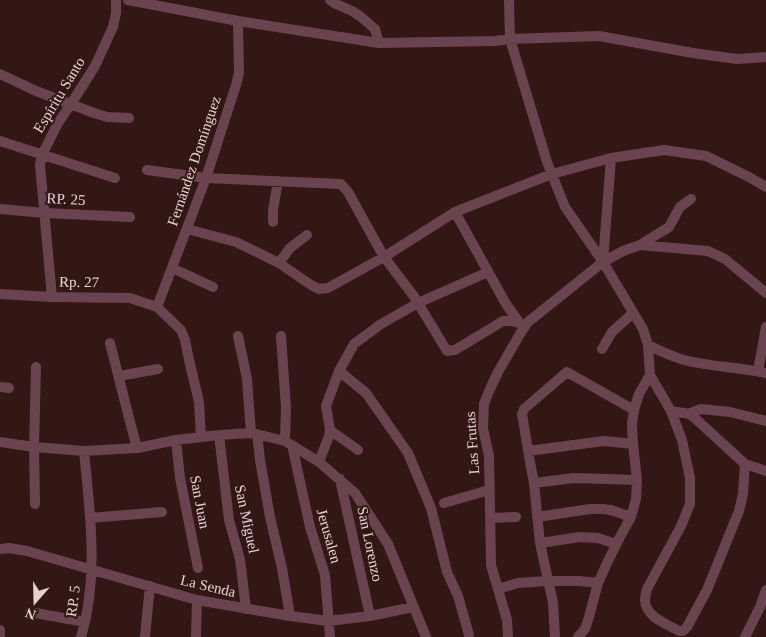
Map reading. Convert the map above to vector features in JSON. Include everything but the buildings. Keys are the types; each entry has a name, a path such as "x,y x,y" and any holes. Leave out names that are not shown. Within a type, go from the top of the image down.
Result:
{"street":[{"name":"Espíritu Santo","path":"52,297 40,165 42,155 58,122 95,66 113,27 116,0"},
{"path":"128,0 238,21 379,43 495,41 599,36 737,59 766,57"},
{"path":"330,0 360,16 374,29 379,43"},
{"path":"509,0 510,39 547,162 564,206 603,262 643,328 648,345 650,375 671,411 682,440 690,478 690,504 681,526 647,589 645,600 647,610 651,615 679,631 683,631 687,627 707,590 738,511 743,494 745,464"},
{"name":"Fernández Domínguez","path":"157,306 206,178 236,85 239,73 238,21"},
{"path":"0,74 36,91 107,118 129,118"},
{"path":"0,141 115,178"},
{"path":"186,229 236,242 279,262 319,289 328,288 384,257 455,212 552,174 611,158 664,150 706,156 766,187"},
{"path":"603,262 611,158"},
{"path":"147,170 206,178 341,184 348,192 384,257 416,299 447,351 455,350 503,321 511,321 521,326"},
{"path":"273,222 272,210 278,181"},
{"name":"Las Frutas","path":"508,637 507,620 491,565 489,456 483,428 484,404 490,389 521,326 603,262 640,245 669,227 680,207 691,199"},
{"name":"RP. 25","path":"0,209 130,217"},
{"path":"455,212 506,304 521,326"},
{"path":"279,262 290,248 307,235"},
{"path":"640,245 708,251 725,259 766,293"},
{"path":"172,268 213,288"},
{"path":"319,462 330,430 326,406 339,371 354,344 381,324 418,303 488,272"},
{"name":"Rp. 27","path":"0,294 130,298 157,306"},
{"path":"157,306 181,330 185,340 199,402 201,437"},
{"path":"602,349 612,332 633,312"},
{"path":"648,345 683,359 762,372 766,327"},
{"path":"238,336 247,378 254,434 290,616"},
{"name":"Jerusalen","path":"281,336 288,443 325,576 330,637"},
{"path":"110,343 137,448"},
{"path":"35,504 36,368"},
{"path":"119,376 158,368"},
{"path":"339,371 366,393 408,453 431,508 447,572 458,596 469,635"},
{"path":"555,637 553,603 540,543 534,483 522,417 524,409 567,372 634,410"},
{"path":"578,637 585,628 598,583 631,517 636,499 637,480 632,424 639,394 650,375"},
{"path":"688,414 701,409 730,412 766,421"},
{"path":"671,411 688,414 698,420 745,464 766,471"},
{"path":"330,430 358,450"},
{"path":"0,442 84,451 137,448 176,440 219,435 254,434 288,443 319,462 355,493 388,544 426,637"},
{"name":"San Miguel","path":"219,435 223,476 230,520 240,559 246,610"},
{"name":"San Juan","path":"176,440 180,478 198,568"},
{"path":"528,450 604,441 633,444"},
{"name":"RP. 5","path":"81,637 90,590 91,569 90,518 84,451"},
{"path":"534,483 574,478 637,480"},
{"name":"San Lorenzo","path":"340,479 370,616"},
{"path":"444,504 490,490"},
{"path":"537,517 602,509 631,517"},
{"path":"90,518 162,512"},
{"path":"490,518 516,517"},
{"path":"540,543 580,537 598,538 616,544"},
{"name":"La Senda","path":"0,549 9,548 26,551 197,600 246,610 328,621 370,616 413,607"},
{"path":"498,589 518,583 548,581 598,583"},
{"path":"145,636 150,586"},
{"path":"745,637 766,590"},
{"path":"196,637 197,600"},
{"path":"30,612 85,622"},
{"path":"0,630 0,635"}]}
